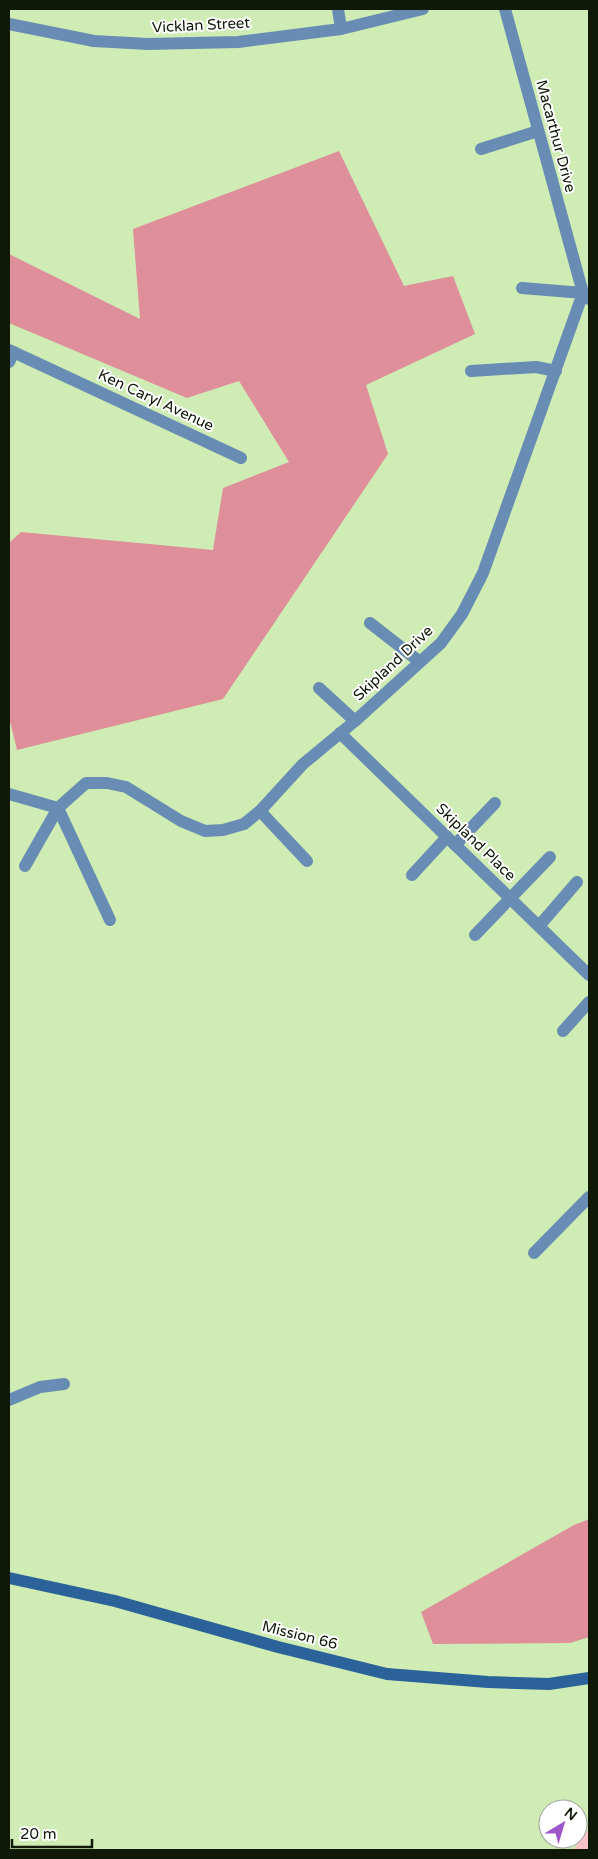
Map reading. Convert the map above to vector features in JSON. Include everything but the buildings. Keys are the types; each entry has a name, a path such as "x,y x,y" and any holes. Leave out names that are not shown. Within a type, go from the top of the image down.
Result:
{"street":[{"path":"338,9 341,29"},
{"name":"Vicklan Street","path":"9,24 94,42 148,44 238,42 341,29 423,9"},
{"name":"Macarthur Drive","path":"505,9 586,296"},
{"path":"481,149 538,131"},
{"path":"522,288 586,296"},
{"name":"Skipland Drive","path":"25,866 58,808 86,783 107,783 126,787 181,822 205,831 223,830 244,824 260,811 303,764 355,721 441,644 462,614 482,573 556,370 586,296"},
{"name":"Ken Caryl Avenue","path":"10,355 56,372 241,458"},
{"path":"470,371 536,367 556,370"},
{"path":"370,623 420,662"},
{"path":"319,688 355,721"},
{"name":"Skipland Place","path":"340,733 589,975"},
{"path":"9,794 58,808 110,920"},
{"path":"412,874 495,802"},
{"path":"260,811 307,860"},
{"path":"475,935 550,857"},
{"path":"539,926 577,882"},
{"path":"563,1031 589,1002"},
{"path":"534,1253 589,1197"},
{"path":"9,1400 40,1387 64,1384"},
{"name":"Mission 66","path":"9,1578 115,1601 278,1647 387,1674 506,1683 550,1684 589,1678"}],"shaded area":[{"path":"339,151 404,286 453,276 475,334 366,385 388,454 223,699 17,750 9,717 9,543 21,532 213,550 223,488 289,462 239,381 187,398 9,323 9,254 140,319 133,229"},
{"path":"589,1519 589,1637 570,1643 433,1644 421,1612 574,1525"},
{"path":"589,1829 589,1850 573,1850 588,1849"}]}
